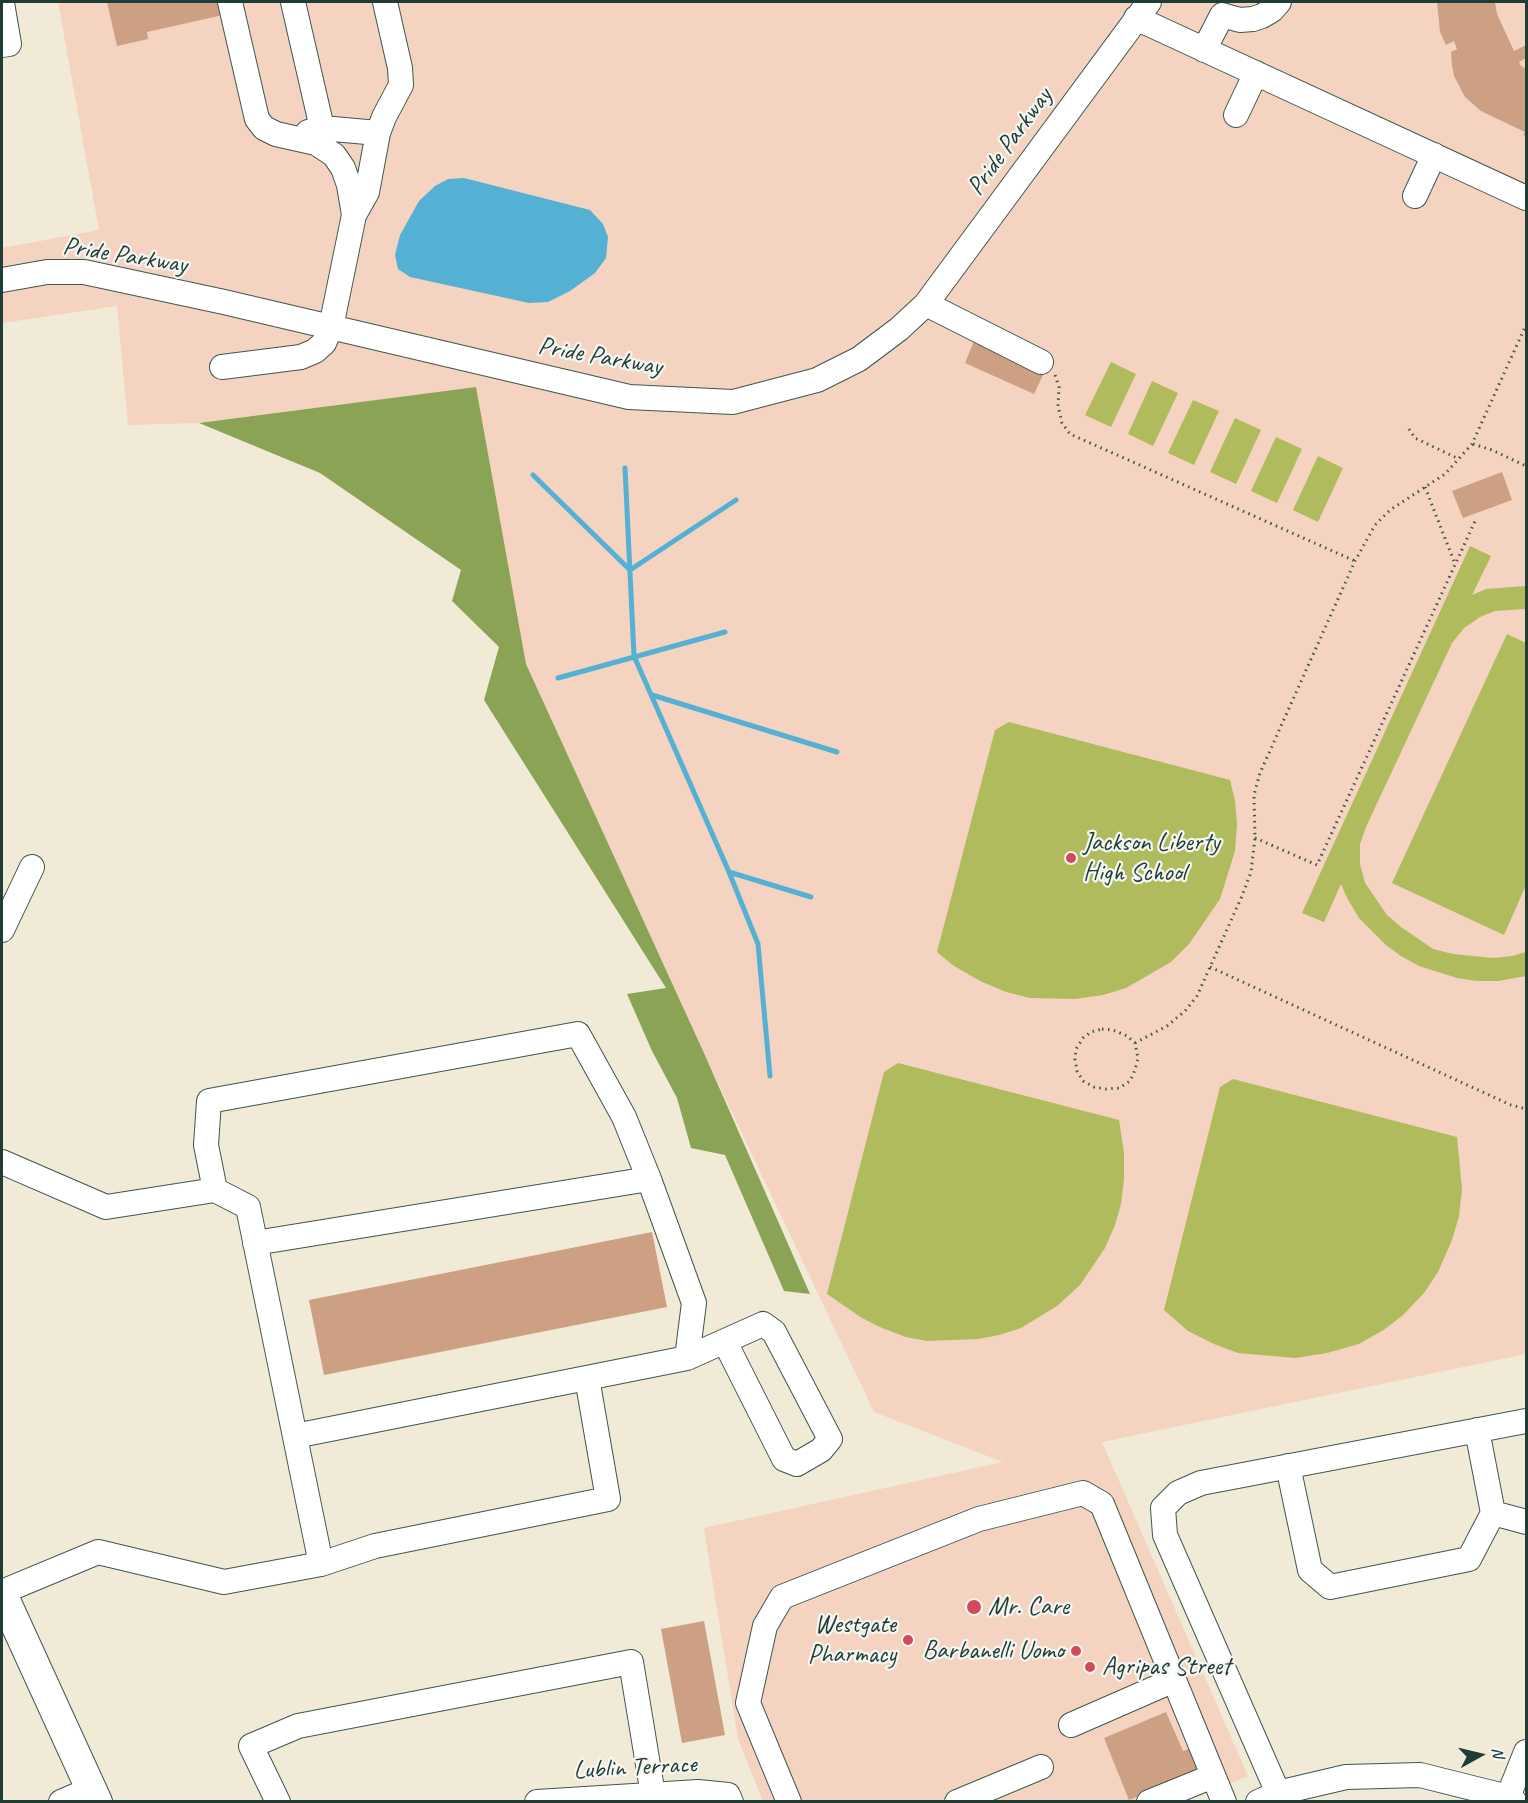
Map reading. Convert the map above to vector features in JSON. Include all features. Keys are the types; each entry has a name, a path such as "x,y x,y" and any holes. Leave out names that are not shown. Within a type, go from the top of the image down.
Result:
{"main road":[{"path":"2,1593 94,1795"}],"street":[{"path":"230,2 257,119 264,129 316,143 334,155 343,168 349,185 354,215"},
{"path":"293,2 322,128"},
{"path":"222,367 301,357 315,351 324,343 331,327 354,215 367,192 378,133 401,85 400,68 385,2"},
{"path":"1204,50 1214,8 1240,20 1252,19 1272,10 1279,2"},
{"path":"2,3 9,44 2,45"},
{"path":"1142,10 1204,50 1527,198"},
{"name":"Pride Parkway","path":"2,280 47,272 84,272 629,397 734,402 817,380 859,359 899,329 926,304 1142,10"},
{"path":"1236,115 1256,73"},
{"path":"295,137 322,128 378,133"},
{"path":"1415,196 1434,155"},
{"path":"926,304 1041,362"},
{"path":"2,930 32,867"},
{"path":"215,1190 206,1144 209,1101 578,1034 624,1118 694,1303 687,1358"},
{"path":"2,1162 106,1207 215,1190 248,1207 321,1564"},
{"path":"255,1243 649,1179"},
{"path":"295,1436 687,1358 763,1324 774,1332 830,1438 821,1450 797,1464 784,1459 725,1342"},
{"path":"2,1593 98,1552 224,1582 321,1564 375,1546 608,1498 587,1378"},
{"path":"1527,1421 1201,1483 1178,1493 1163,1508 1165,1535 1273,1799 1346,1777 1420,1775 1511,1799 1527,1752"},
{"path":"1288,1466 1310,1570 1330,1587 1469,1560 1493,1513 1477,1430"},
{"path":"789,1802 748,1703 765,1626 782,1597 979,1519 1083,1493 1102,1504 1224,1802"},
{"path":"1493,1513 1527,1521"},
{"path":"278,1802 251,1746 298,1726 631,1662 653,1795"},
{"path":"1071,1725 1174,1680"},
{"path":"957,1802 1000,1793 1041,1767"},
{"path":"1149,1802 1213,1776"},
{"name":"Lublin Terrace","path":"537,1802 698,1792 728,1795 731,1802"},
{"path":"61,1802 94,1795"}],"path":[{"path":"1136,1043 1167,1026 1185,1011 1197,996 1251,872 1255,838 1254,795 1260,773 1355,561 1375,525 1390,510 1445,474 1472,444 1527,325"},
{"path":"1041,362 1054,372 1059,387 1062,423 1070,434 1355,561"},
{"path":"1409,429 1415,438 1459,459"},
{"path":"1472,444 1492,450 1527,466"},
{"path":"1425,487 1455,564"},
{"path":"1255,838 1317,865 1476,519"},
{"path":"1210,967 1500,1100 1527,1109"},
{"path":"1102,1029 1113,1030 1136,1043 1138,1058 1135,1070 1130,1081 1119,1088 1094,1087 1083,1081 1077,1071 1075,1059 1077,1049 1083,1038 1091,1032 1102,1029"}],"shaded area":[{"name":"Jackson Liberty High School","path":"58,2 1526,2 1526,1354 1102,1442 1248,1776 1187,1801 763,1801 738,1739 704,1528 1003,1462 874,1412 704,1053 526,664 476,387 199,423 128,425 117,306 2,323 2,248 99,230"}],"green space":[{"path":"1111,362 1136,374 1111,427 1085,415"},
{"path":"1152,381 1178,393 1153,446 1128,434"},
{"path":"476,387 526,664 704,1053 810,1294 784,1291 725,1155 691,1148 677,1098 652,1051 627,994 666,988 484,700 499,647 452,601 461,570 320,473 199,423"},
{"path":"1193,400 1219,411 1194,465 1168,453"},
{"path":"1235,418 1261,430 1236,484 1210,472"},
{"path":"1276,437 1302,449 1277,503 1251,491"},
{"path":"1318,456 1343,468 1318,522 1293,510"},
{"path":"1470,546 1491,556 1472,595 1486,589 1526,586 1526,609 1495,611 1480,617 1464,628 1452,643 1366,827 1360,844 1360,864 1365,883 1387,915 1433,949 1453,954 1493,958 1526,952 1526,976 1498,981 1457,978 1419,966 1401,956 1386,945 1359,918 1341,884 1324,922 1302,913"},
{"path":"1507,634 1526,643 1526,885 1504,935 1392,883"},
{"path":"1009,722 1230,780 1237,825 1235,851 1220,899 1189,944 1171,962 1126,988 1103,995 1075,999 1030,998 1006,992 980,981 954,966 937,952 995,730"},
{"path":"898,1063 1119,1120 1124,1153 1124,1179 1121,1204 1105,1248 1080,1285 1057,1306 1021,1328 978,1339 927,1341 906,1337 882,1328 862,1318 827,1294 884,1072"},
{"path":"1233,1079 1457,1137 1462,1189 1459,1216 1452,1240 1438,1272 1424,1293 1403,1315 1359,1344 1327,1353 1295,1358 1238,1353 1188,1331 1164,1310 1220,1087"}],"water":[{"path":"464,178 590,210 603,224 608,237 606,258 595,273 570,291 548,302 529,303 410,277 398,269 395,255 400,235 419,201 435,186 448,179"}],"building":[{"path":"107,2 220,2 223,15 147,32 148,39 117,46"},
{"path":"1437,2 1495,2 1497,14 1514,51 1526,45 1526,58 1519,62 1526,69 1526,136 1523,135 1525,132 1481,111 1465,97 1454,76 1452,65 1451,52 1457,49 1454,41 1446,45 1440,32"},
{"path":"974,341 1044,373 1034,394 965,363"},
{"path":"1502,472 1512,500 1463,518 1452,491"},
{"path":"652,1232 667,1307 324,1375 309,1300"},
{"path":"704,1621 725,1735 682,1743 661,1629"},
{"path":"1166,1712 1183,1751 1189,1749 1198,1772 1129,1800 1104,1738"}],"waterway":[{"path":"625,468 634,656 729,872 758,944 770,1076"},
{"path":"533,475 630,570 736,500"},
{"path":"558,678 725,632"},
{"path":"652,695 837,752"},
{"path":"729,872 811,897"}],"place":[{"name":"Jackson Liberty High School","path":"1071,858"},
{"name":"Mr. Care","path":"974,1607"},
{"name":"Westgate Pharmacy","path":"908,1640"},
{"name":"Barbanelli Uomo","path":"1076,1651"},
{"name":"Agripas Street","path":"1090,1667"}]}
